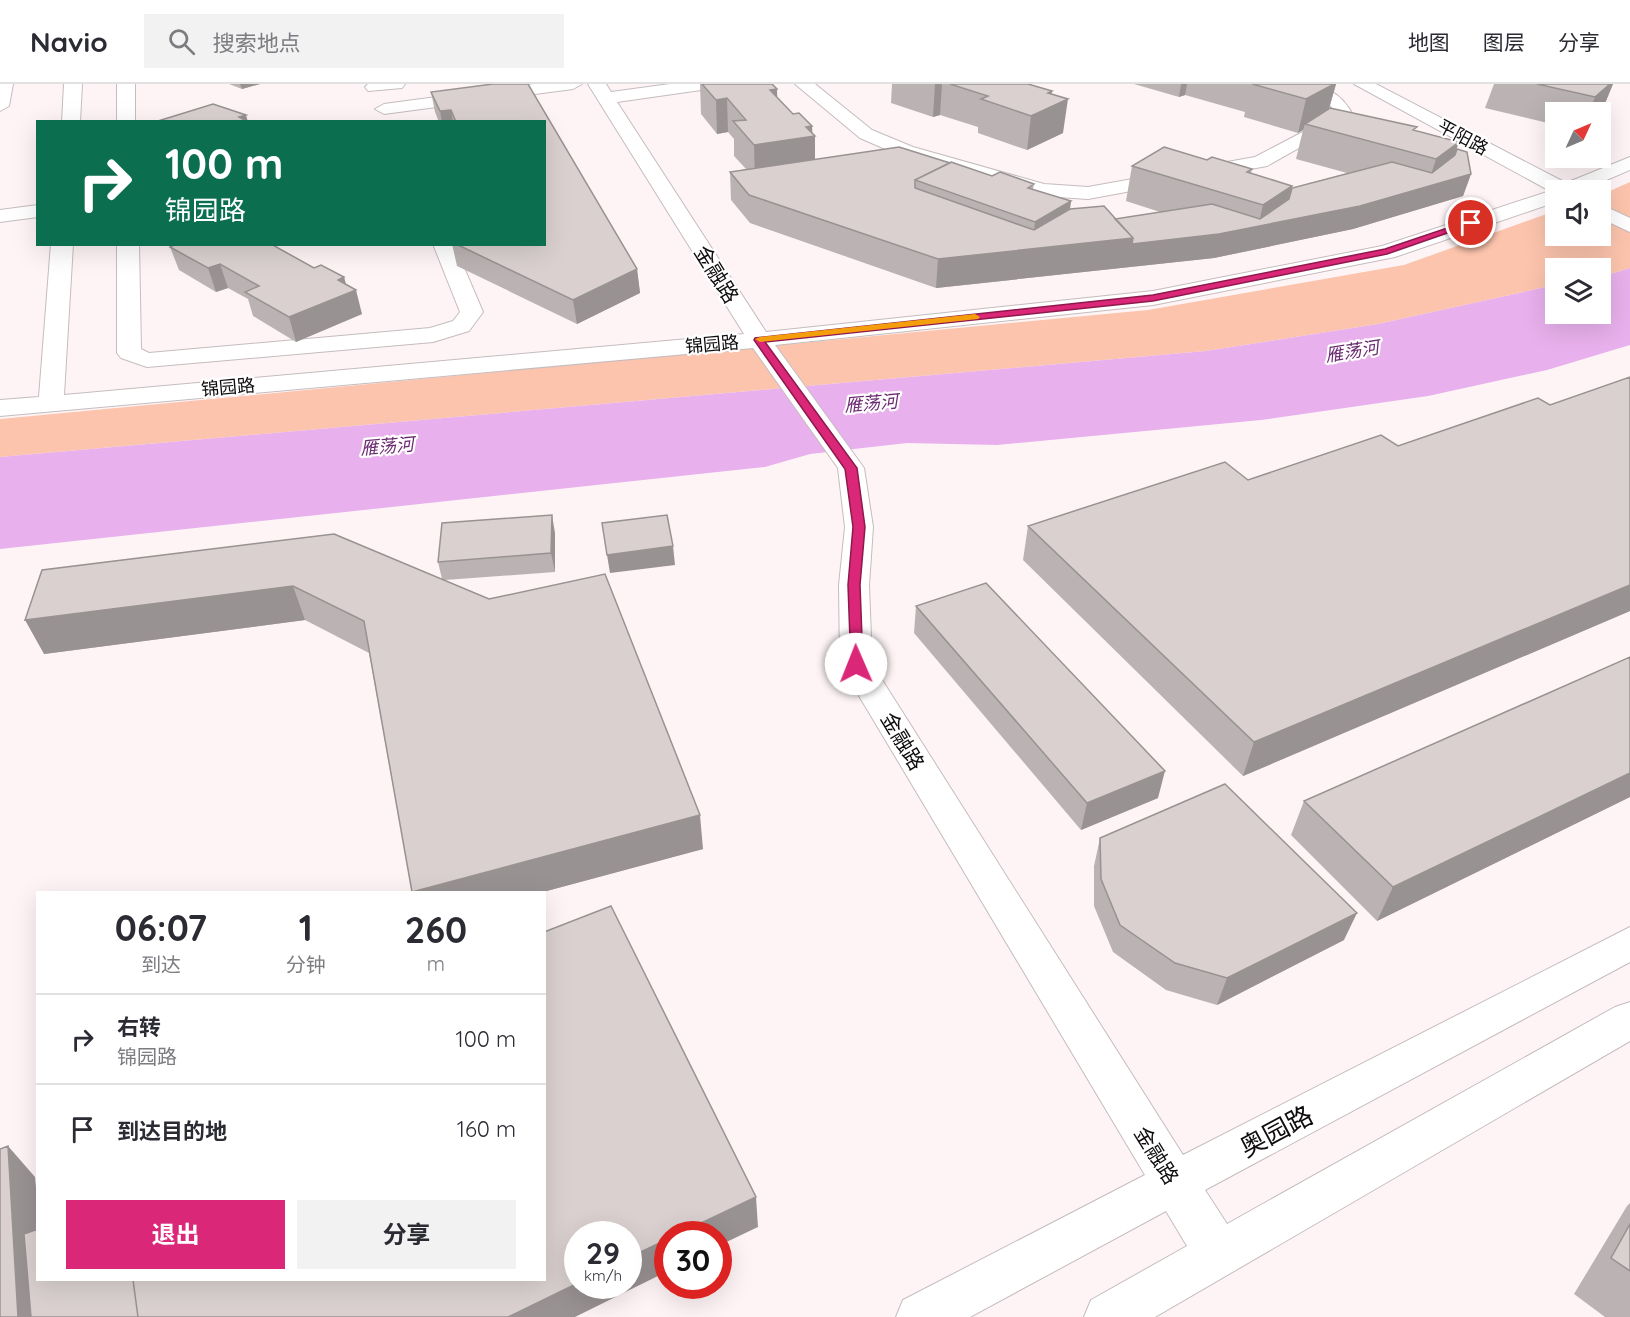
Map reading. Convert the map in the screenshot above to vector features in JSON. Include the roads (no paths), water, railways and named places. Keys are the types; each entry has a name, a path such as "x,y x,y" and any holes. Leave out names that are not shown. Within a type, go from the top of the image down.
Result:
{"street":[{"path":"0,106 4,84"},
{"path":"71,120 73,84"},
{"path":"126,84 126,120"},
{"path":"396,84 374,85 387,115 573,84"},
{"path":"601,91 708,84"},
{"path":"804,84 866,134 906,151 1043,190 1088,193 1260,162 1345,117 1338,103 1303,84"},
{"name":"平阳路","path":"1363,84 1546,180"},
{"name":"金融路","path":"601,91 759,340 783,370 851,468 859,527 854,585 856,664 1219,1255"},
{"path":"1589,180 1630,163"},
{"name":"锦园路","path":"0,408 759,340 1153,298 1387,252 1545,199"},
{"path":"0,216 36,211"},
{"path":"1611,216 1630,226"},
{"path":"51,404 62,246"},
{"path":"128,246 129,353 147,360 433,335 461,326 472,312 444,246"},
{"name":"奥园路","path":"921,1317 1630,943"},
{"path":"1108,1317 1630,1020"}],"water":[{"name":"雁荡河","path":"1630,268 1630,345 1547,370 1428,396 1261,420 997,445 907,443 810,454 765,467 0,549 0,457 1206,351 1378,324 1545,287 1545,324 1611,324 1611,274"}]}
